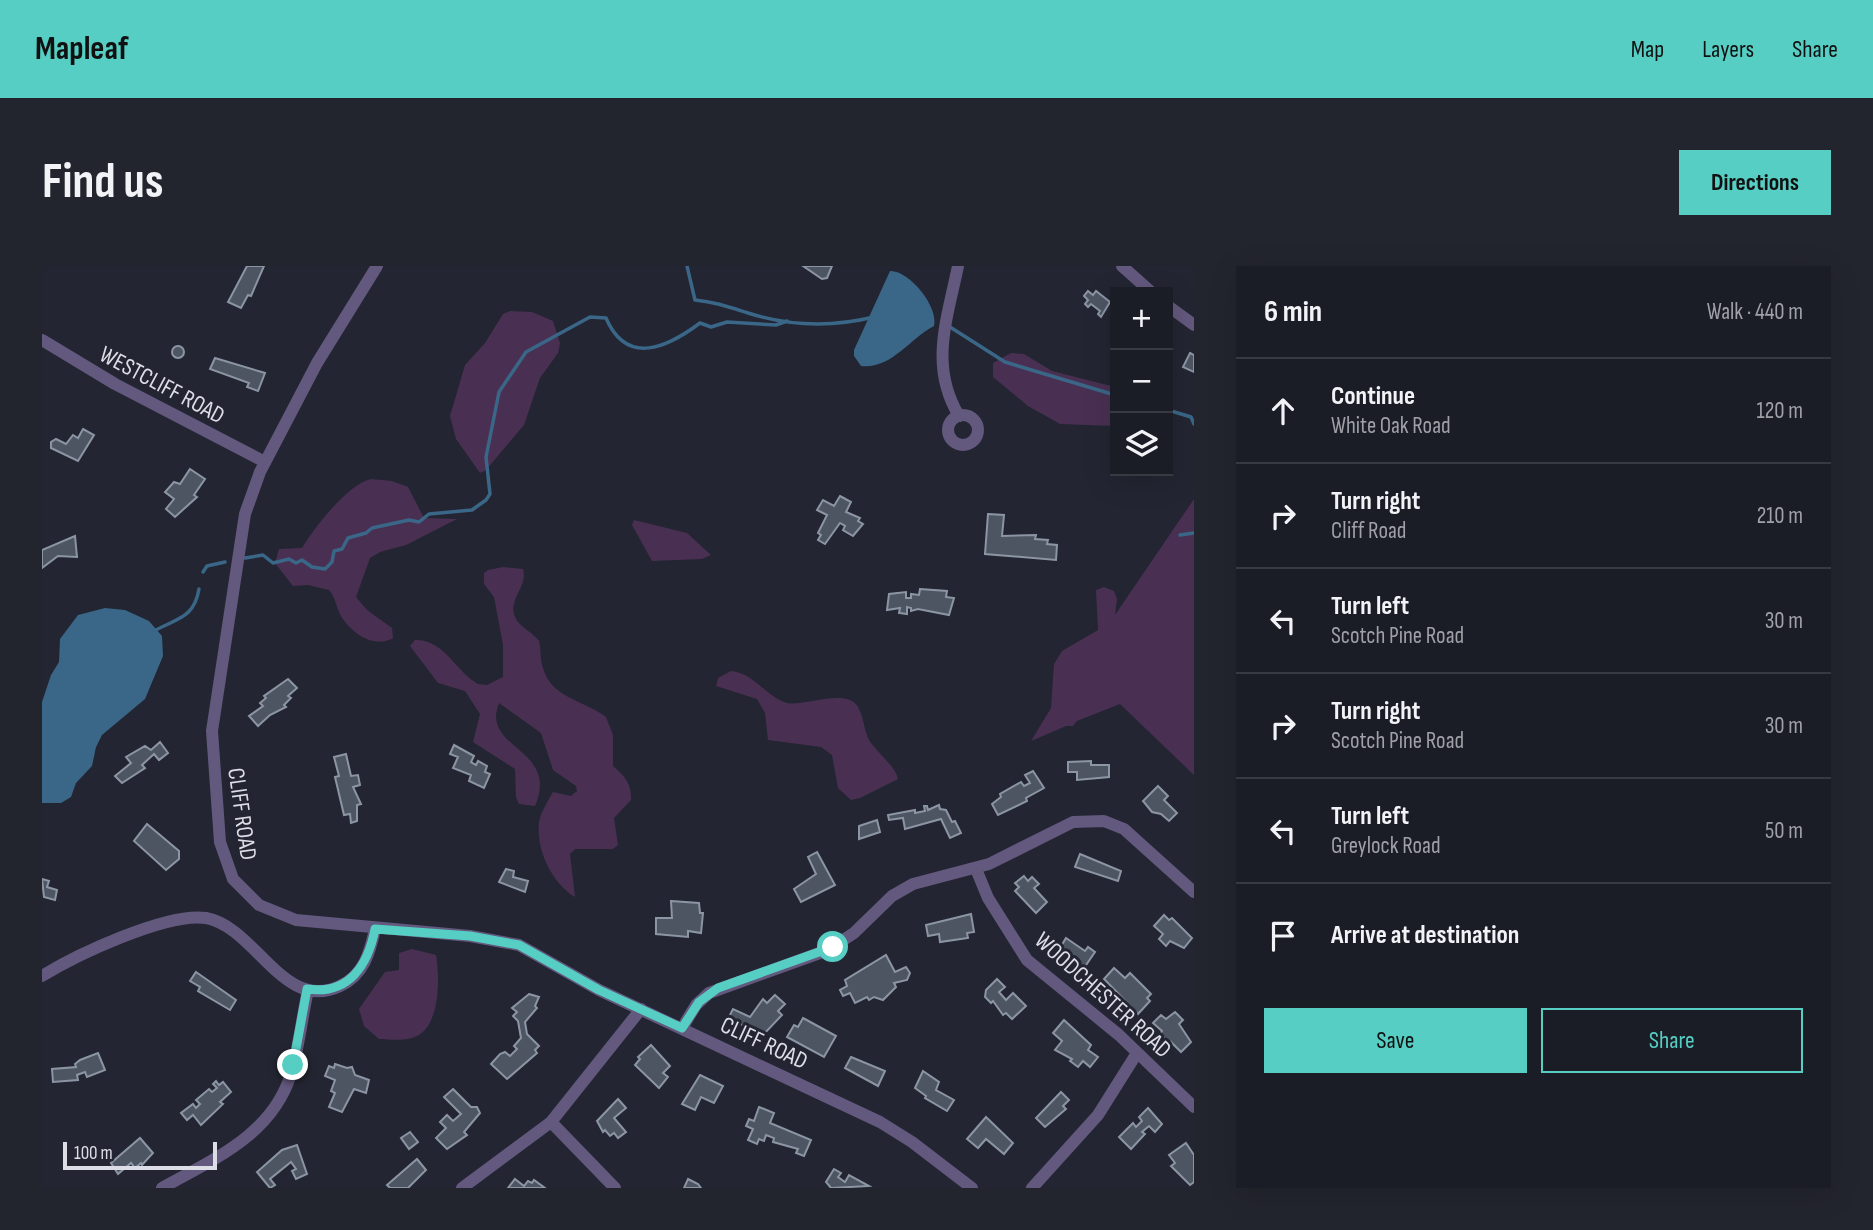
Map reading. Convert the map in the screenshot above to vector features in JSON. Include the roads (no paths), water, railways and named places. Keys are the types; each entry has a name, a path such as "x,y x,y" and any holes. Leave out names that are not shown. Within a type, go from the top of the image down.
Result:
{"street":[{"name":"CLIFF ROAD","path":"377,266 324,352 265,462 250,496 241,531 215,700 213,748 223,856 237,885 253,901 272,912 315,923 470,936 519,945 591,986 888,1127 972,1188"},
{"path":"958,266 943,337 941,369 948,398 959,416"},
{"path":"1122,266 1145,287"},
{"path":"1173,310 1194,325"},
{"name":"WESTCLIFF ROAD","path":"42,340 115,384 265,462"},
{"path":"682,1028 699,1002 718,988 828,950 854,933 892,896 913,884 976,869 1068,823 1104,821 1133,836 1194,891"},
{"name":"WOODCHESTER ROAD","path":"976,869 988,898 1023,956 1047,980 1105,1024 1194,1107"},
{"path":"43,974 99,946 177,920 202,918 230,927 286,979 307,989 331,989 355,975 367,958 375,929"},
{"path":"162,1188 243,1142 273,1111 291,1073 307,989"},
{"path":"462,1188 551,1122 641,1009"},
{"path":"1032,1188 1102,1110 1137,1053"},
{"path":"551,1122 615,1188"}],"water":[{"path":"890,271 906,276 921,291 932,309 934,326 882,363 861,366 854,356 854,350"},
{"path":"105,608 125,610 149,621 162,636 163,656 145,699 102,735 92,766 76,783 71,797 61,803 42,803 42,702 51,675 59,662 60,639 78,615"}],"waterway":[{"path":"687,266 695,300 795,323 827,324 874,317"},
{"path":"245,558 263,555 273,563 289,559 296,563 302,560 312,567 325,569 332,562 334,551 342,549 348,538 366,533 372,528 409,520 419,522 429,514 472,510 490,494 486,457 499,392 526,352 590,317 606,318 625,343 649,348 675,339 700,323 711,327 727,322 776,325 787,321"},
{"path":"950,327 1005,362 1110,394"},
{"path":"1173,412 1191,417 1194,424"},
{"path":"1180,535 1194,533"},
{"path":"203,572 207,566 225,562"},
{"path":"154,631 189,612 197,599 199,589"}]}
